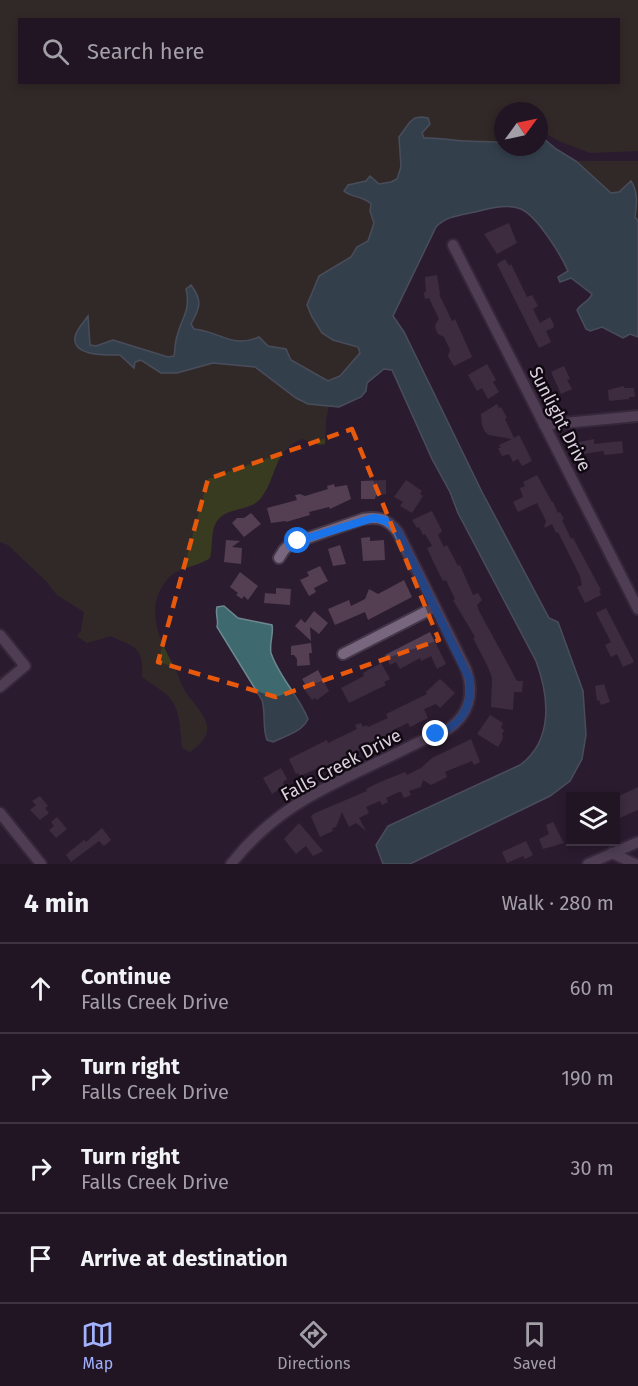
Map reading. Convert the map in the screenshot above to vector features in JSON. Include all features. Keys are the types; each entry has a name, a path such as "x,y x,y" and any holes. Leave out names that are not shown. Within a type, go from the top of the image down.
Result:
{"street":[{"name":"Sunlight Drive","path":"453,245 638,609"},
{"path":"544,425 638,416"},
{"name":"Falls Creek Drive","path":"231,864 266,826 290,807 316,792 447,730 457,724 469,704 470,680 392,524 383,519 363,519 298,541 284,550 279,558"},
{"path":"343,654 435,607"},
{"path":"0,635 25,666 0,687"},
{"path":"0,813 41,864"},
{"path":"588,864 638,842"},
{"path":"612,853 635,864"}],"highlighted area":[{"path":"352,429 439,640 276,697 158,662 208,479"}],"shaded area":[{"path":"0,0 638,0 638,151 590,153 559,141 548,135 548,102 494,102 494,142 424,138 422,133 399,148 401,167 395,180 385,183 362,182 348,185 349,195 367,200 371,205 370,211 374,223 368,242 357,247 351,257 319,276 333,340 358,347 360,353 340,376 328,382 291,359 280,349 268,346 259,337 241,341 194,329 191,324 197,313 186,289 189,301 176,337 174,356 168,358 113,340 96,346 90,345 90,326 89,354 120,355 134,367 135,362 141,360 161,373 177,373 213,363 255,367 296,398 308,404 329,406 325,444 319,445 302,439 292,444 280,458 261,498 251,505 227,513 217,521 213,529 210,558 170,576 159,592 155,614 160,637 184,689 207,726 204,738 196,747 190,752 182,748 175,705 166,694 142,677 142,660 137,650 111,636 87,643 77,636 81,631 84,612 57,595 46,581 8,545 0,542"},
{"path":"415,118 428,118 430,124 422,133 424,138 494,142 494,156 548,156 548,142 576,161 611,193 619,192 631,181 636,193 635,217 638,221 638,337 630,334 623,338 602,327 590,331 586,329 577,310 592,294 571,278 560,282 558,277 568,271 565,264 541,227 521,209 516,207 492,208 454,216 444,220 436,227 393,316 404,332 482,492 549,618 558,622 583,691 586,735 582,759 570,781 550,796 410,864 383,864 376,845 388,826 520,765 539,743 546,717 544,688 536,661 458,513 392,370 384,369 367,383 366,391 361,397 339,407 308,404 296,398 255,367 213,363 177,373 161,373 141,360 135,362 134,368 120,355 92,354 79,348 75,337 88,316 90,345 96,346 113,340 168,357 174,356 176,338 187,308 186,289 191,285 199,300 198,309 191,324 194,329 241,341 259,337 268,346 286,349 291,360 328,381 340,376 360,353 358,347 333,340 322,333 307,305 319,276 351,257 357,247 368,241 374,223 370,211 371,204 344,191 348,185 366,181 370,176 379,184 397,179 401,167 399,137"},
{"path":"576,161 638,161 638,221 635,217 636,193 631,181 619,192 611,193"},
{"path":"224,606 238,618 272,625 271,653 308,719 288,736 273,742 267,740 262,700 217,627 217,607"}],"building":[{"path":"509,223 517,243 497,254 484,234"},
{"path":"505,259 509,266 511,264 527,297 532,295 538,306 533,309 540,323 550,317 554,325 546,331 551,342 539,348 497,264"},
{"path":"437,275 439,294 452,321 455,319 472,357 454,366 448,356 450,350 444,337 436,330 435,325 439,319 429,298 425,299 425,277"},
{"path":"487,364 496,380 493,382 499,392 488,399 482,388 477,391 468,375"},
{"path":"564,366 572,389 561,394 551,372"},
{"path":"624,386 624,388 634,388 635,397 609,401 608,390"},
{"path":"497,404 507,418 505,419 514,438 519,435 532,461 522,466 518,459 513,462 509,454 502,456 499,445 512,439 489,435 485,432 481,414"},
{"path":"594,439 594,444 622,441 623,453 605,455 603,451 577,455 575,443"},
{"path":"537,475 558,513 560,512 564,519 562,520 571,539 573,538 601,590 599,591 601,595 585,603 577,587 582,585 580,576 558,532 556,533 552,524 544,528 546,521 537,503 518,512 513,502 523,497 520,488 525,486 523,482"},
{"path":"386,480 386,494 376,495 375,499 361,499 361,481"},
{"path":"406,480 422,491 420,494 423,496 412,513 400,506 403,502 394,497"},
{"path":"334,484 335,487 347,485 351,499 330,509 329,507 309,512 310,515 286,522 271,523 267,508 297,500 295,495 305,496 328,489 327,486"},
{"path":"432,511 442,531 438,535 444,547 447,545 458,566 460,565 473,595 478,593 482,600 477,605 479,611 517,681 523,681 522,692 514,692 513,710 491,707 492,678 488,667 473,638 475,637 453,600 455,599 446,580 443,581 432,559 427,548 432,546 412,520"},
{"path":"251,513 261,524 244,537 232,523 237,518 244,518"},
{"path":"370,537 370,541 384,540 385,560 363,561 361,538"},
{"path":"226,540 240,541 232,547 242,548 241,564 224,562"},
{"path":"340,545 346,564 333,566 328,549"},
{"path":"320,566 328,581 314,588 316,592 309,596 300,580 309,576 307,572"},
{"path":"240,572 258,586 248,600 244,596 242,599 236,595 238,593 230,587"},
{"path":"404,580 412,597 368,620 365,612 335,625 328,609 349,600 351,606 365,599 369,589 378,594"},
{"path":"276,588 291,589 290,605 264,603 265,593 276,594"},
{"path":"606,608 634,662 623,667 617,654 611,657 605,645 611,642 596,613"},
{"path":"314,611 328,623 319,634 310,627 311,641 295,626 301,619 305,623"},
{"path":"430,632 446,664 437,669 431,656 421,661 420,658 400,669 396,662 390,665 385,655"},
{"path":"311,643 310,665 297,666 297,659 291,655 291,646"},
{"path":"381,663 390,679 384,682 386,685 349,703 341,688 364,676 363,673"},
{"path":"318,670 329,691 317,700 315,698 312,700 304,689 307,687 302,679"},
{"path":"440,679 455,693 440,708 436,704 424,709 428,718 410,727 408,723 393,730 394,734 326,767 325,765 300,776 296,774 289,759 327,740 328,743 357,729 355,725 361,723 363,727 367,725 368,727 388,718 386,714 427,694 426,692"},
{"path":"604,684 610,702 601,705 599,700 597,701 595,686"},
{"path":"490,715 503,723 501,728 504,730 503,738 498,747 477,734"},
{"path":"471,739 480,762 474,765 472,761 445,772 447,777 431,785 423,780 421,787 409,791 411,795 404,798 399,792 386,798 388,802 382,805 380,801 366,807 369,813 359,818 366,831 356,823 349,827 342,812 336,827 332,828 333,831 320,837 311,816 315,813 367,791 366,789 380,782 405,772 407,775 421,768 432,758"},
{"path":"281,768 287,779 283,782 284,786 272,794 263,778"},
{"path":"638,787 638,810 620,818 620,796"},
{"path":"40,796 48,806 45,808 49,813 40,820 30,810 36,805 32,801"},
{"path":"57,817 67,829 56,838 49,830 54,826 51,822"},
{"path":"553,822 564,843 543,849 539,839 549,834 546,825"},
{"path":"299,823 323,851 313,856 306,846 296,854 284,839"},
{"path":"102,828 111,840 104,846 99,841 71,862 66,855"},
{"path":"526,841 533,855 525,859 523,856 507,863 502,852"}],"route":[{"path":"298,541 363,519 373,518 383,519 392,524 398,532 470,680 471,692 465,714 457,724 436,734"}]}
